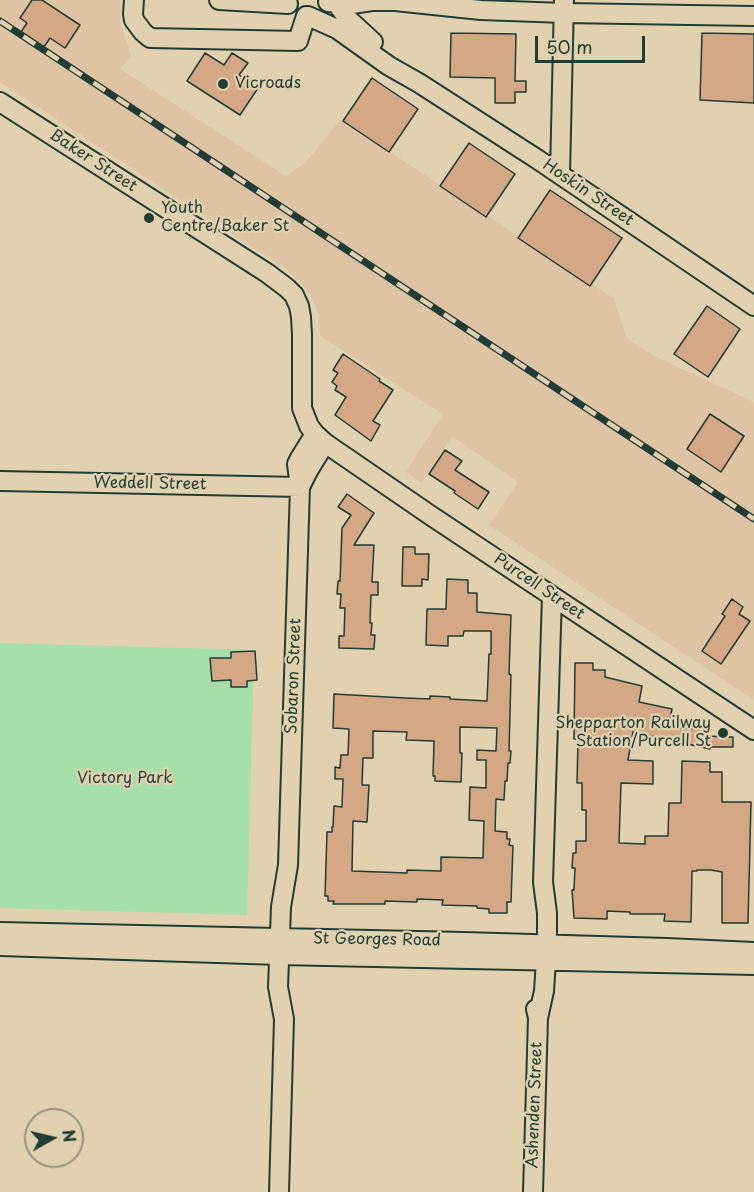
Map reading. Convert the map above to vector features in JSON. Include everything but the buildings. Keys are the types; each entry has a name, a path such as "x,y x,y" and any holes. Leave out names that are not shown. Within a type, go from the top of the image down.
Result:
{"street":[{"path":"134,0 134,20 150,38 298,41 307,16 316,14 331,1 352,4 395,1 481,10 564,7 754,16"},
{"path":"219,0 287,2"},
{"name":"Hoskin Street","path":"331,1 369,39 419,83"},
{"name":"Hoskin Street","path":"287,2 295,13 337,28 389,66 560,174 754,306"},
{"path":"560,174 564,7"},
{"name":"Baker Street","path":"0,102 257,266 294,295 299,306 302,335 302,408 309,426 320,439"},
{"name":"Sobaron Street","path":"279,1192 284,1019 278,987 286,946 281,907 288,865 300,488 297,464 300,458 320,439"},
{"name":"Purcell Street","path":"320,439 430,515 754,730"},
{"name":"Weddell Street","path":"0,481 300,488"},
{"name":"Ashenden Street","path":"532,1192 538,1018 534,993 547,913 543,882 552,596"},
{"name":"St Georges Road","path":"0,932 28,940"},
{"name":"St Georges Road","path":"0,946 28,940 630,954 708,957 754,965"},
{"name":"St Georges Road","path":"708,957 754,952"}],"shaded area":[{"path":"0,0 121,0 121,24 131,56 120,69 286,176 305,163 341,120 613,298 627,339 658,358 754,402 754,700 489,525 518,482 452,436 422,483 406,472 443,414 320,336 319,315 312,299 303,285 283,267 0,82"}],"green space":[{"name":"Victory Park","path":"0,643 254,650 247,915 0,908"}],"railway":[{"path":"0,21 754,519"}],"place":[{"name":"Vicroads","path":"223,84"},
{"name":"Youth Centre/Baker St","path":"149,218"},
{"name":"Shepparton Railway Station/Purcell St","path":"723,733"}]}
